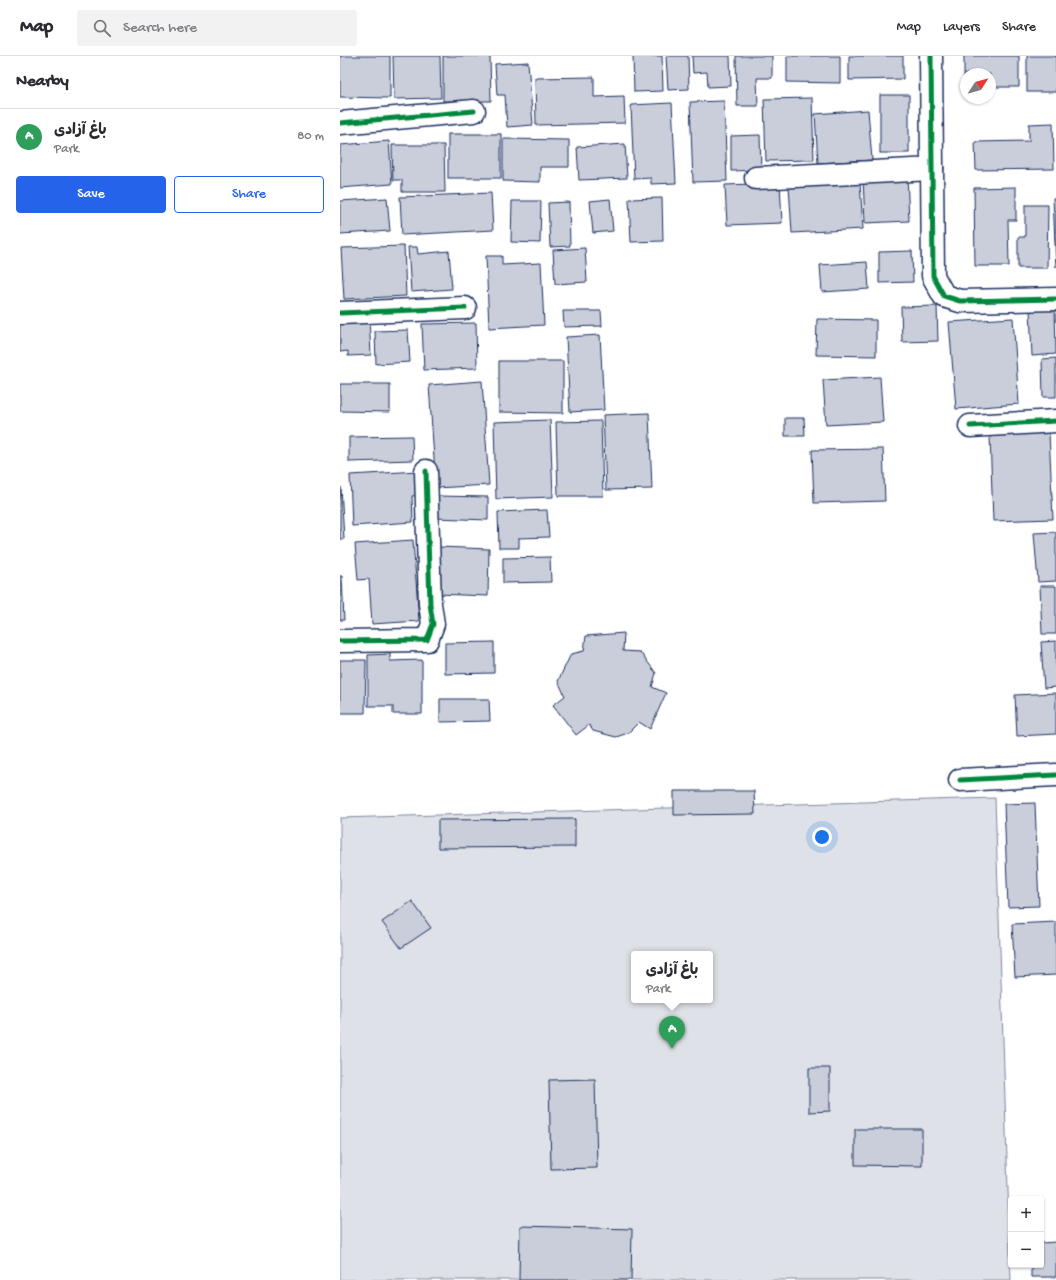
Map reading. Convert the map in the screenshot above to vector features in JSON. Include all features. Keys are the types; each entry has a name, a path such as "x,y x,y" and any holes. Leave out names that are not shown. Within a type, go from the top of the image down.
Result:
{"street":[{"path":"931,56 933,276 944,296 960,301 1056,299"},
{"path":"340,124 474,111"},
{"path":"756,178 932,169"},
{"path":"340,313 465,308"},
{"path":"970,426 1056,421"},
{"path":"340,641 427,640 432,624 430,604 426,471"},
{"path":"960,780 1056,775"}],"shaded area":[{"path":"995,798 1008,1196 1008,1268 1011,1268 1011,1280 340,1280 340,818"}],"building":[{"path":"340,56 390,56 390,98 340,97"},
{"path":"393,56 440,56 441,98 394,99"},
{"path":"443,56 490,56 491,101 443,101"},
{"path":"633,56 662,56 663,91 634,92"},
{"path":"666,56 688,56 689,89 668,90"},
{"path":"692,56 730,56 731,86 708,87 707,72 693,73"},
{"path":"736,56 772,56 772,78 757,78 758,106 737,106"},
{"path":"787,56 840,56 840,83 787,82"},
{"path":"849,56 903,56 903,79 849,80"},
{"path":"964,56 1019,56 1019,87 996,87 996,68 964,68"},
{"path":"1027,56 1056,56 1056,92 1027,92"},
{"path":"528,62 533,125 507,127 505,95 497,95 495,64"},
{"path":"594,77 594,97 624,96 625,123 536,125 535,78"},
{"path":"880,95 909,95 909,153 880,153"},
{"path":"812,98 814,160 766,161 764,99"},
{"path":"724,101 727,181 693,182 690,102"},
{"path":"672,103 676,183 651,184 651,178 634,179 631,105"},
{"path":"868,110 872,160 818,163 815,114"},
{"path":"1053,123 1054,169 976,170 975,142 1029,141 1029,124"},
{"path":"448,134 501,134 501,178 448,178"},
{"path":"760,135 761,170 731,171 731,136"},
{"path":"503,139 569,140 569,167 540,167 540,182 503,181"},
{"path":"389,141 392,184 340,188 340,145"},
{"path":"625,144 627,178 579,180 577,147"},
{"path":"392,145 444,145 445,192 402,192 402,180 393,180"},
{"path":"907,175 909,221 865,223 863,178"},
{"path":"860,182 863,229 792,233 789,186"},
{"path":"780,183 782,223 727,225 725,185"},
{"path":"1016,187 1016,220 1008,220 1009,266 975,266 974,188"},
{"path":"491,193 493,230 402,235 400,197"},
{"path":"387,198 390,231 340,234 340,201"},
{"path":"662,198 663,241 631,242 629,199"},
{"path":"1053,198 1056,198 1056,267"},
{"path":"610,199 613,231 593,233 590,201"},
{"path":"512,201 541,201 540,243 511,242"},
{"path":"569,202 570,246 550,247 548,203"},
{"path":"1025,205 1048,205 1047,268 1018,268 1018,237 1025,237"},
{"path":"404,246 406,296 344,299 341,248"},
{"path":"408,247 417,247 418,254 449,251 452,289 411,292"},
{"path":"585,248 587,282 555,284 553,250"},
{"path":"912,251 913,282 879,283 879,252"},
{"path":"486,256 502,256 502,265 541,263 544,325 489,328"},
{"path":"867,262 869,289 822,292 820,265"},
{"path":"937,306 938,341 902,342 901,307"},
{"path":"1055,308 1056,354 1032,356 1030,309"},
{"path":"563,311 601,311 602,326 564,327"},
{"path":"369,317 371,355 348,356 348,351 340,352 340,318"},
{"path":"1013,318 1019,404 956,409 949,322"},
{"path":"817,319 876,320 876,356 816,355"},
{"path":"476,323 477,368 424,370 422,324"},
{"path":"408,330 410,362 376,364 375,331"},
{"path":"600,335 604,410 570,412 566,337"},
{"path":"1056,358 1056,397 1043,397 1042,359"},
{"path":"499,361 563,361 563,413 499,412"},
{"path":"880,377 883,422 826,425 823,380"},
{"path":"482,381 489,485 436,488 429,385"},
{"path":"340,384 390,384 390,412 340,411"},
{"path":"649,413 652,489 606,490 603,415"},
{"path":"785,418 804,418 805,436 785,436"},
{"path":"550,420 553,497 496,499 494,422"},
{"path":"601,421 603,496 558,496 556,422"},
{"path":"1049,433 1053,519 993,521 990,435"},
{"path":"412,436 413,460 349,462 349,437"},
{"path":"883,449 885,501 814,503 812,450"},
{"path":"419,471 421,495 412,496 413,522 352,526 350,475"},
{"path":"341,487 344,539 340,539"},
{"path":"436,496 488,497 488,520 435,518"},
{"path":"547,510 549,537 519,538 519,548 499,548 498,512"},
{"path":"1056,532 1056,581 1038,582 1034,533"},
{"path":"413,540 419,621 372,624 369,579 358,580 355,544"},
{"path":"439,547 489,549 488,596 437,594"},
{"path":"550,557 551,582 503,583 503,558"},
{"path":"340,576 342,576 344,620 340,620"},
{"path":"1040,586 1056,586 1056,634 1042,634"},
{"path":"624,633 623,651 640,652 656,673 652,687 666,693 650,729 639,722 628,733 616,737 593,731 589,725 576,735 553,705 565,696 558,681 571,654 584,651 586,636"},
{"path":"1056,641 1056,687 1044,688 1041,642"},
{"path":"494,642 494,673 445,674 445,643"},
{"path":"390,654 390,661 422,660 422,714 393,714 393,706 368,706 368,655"},
{"path":"340,660 366,660 365,713 340,713"},
{"path":"1056,693 1056,734 1017,736 1015,695"},
{"path":"440,699 489,699 490,721 440,722"},
{"path":"674,791 754,791 755,814 674,815"},
{"path":"1035,803 1039,906 1008,907 1004,804"},
{"path":"575,819 575,847 438,848 438,820"},
{"path":"412,901 431,928 401,948 382,922"},
{"path":"1056,922 1056,975 1015,977 1012,924"},
{"path":"809,1068 830,1068 830,1111 809,1112"},
{"path":"595,1079 597,1168 551,1169 549,1080"},
{"path":"855,1129 922,1129 922,1166 855,1165"},
{"path":"520,1226 632,1229 631,1280 519,1280"},
{"path":"1056,1242 1056,1277 1031,1277 1031,1268 1044,1268 1044,1243"}],"cycle path":[{"path":"931,56 933,276 944,296 960,301 1056,299"},
{"path":"340,123 474,111"},
{"path":"340,313 465,308"},
{"path":"970,426 1056,421"},
{"path":"340,641 427,640 433,624 430,604 426,471"},
{"path":"960,780 1056,775"}],"place":[{"name":"باغ آزادی","path":"672,1049"}]}
